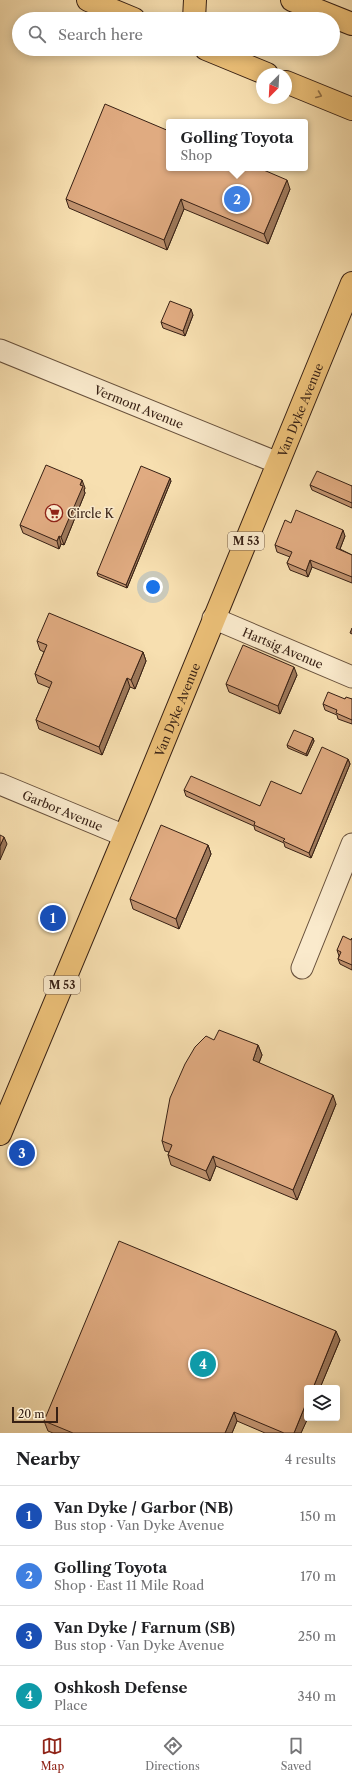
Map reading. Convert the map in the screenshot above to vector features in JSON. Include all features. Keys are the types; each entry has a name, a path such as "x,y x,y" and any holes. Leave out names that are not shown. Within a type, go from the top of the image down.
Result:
{"main road":[{"path":"88,0 117,12"},
{"path":"194,12 195,0"},
{"path":"292,0 322,12"},
{"path":"340,19 352,24"},
{"path":"223,56 256,69"},
{"path":"292,84 352,109"},
{"name":"Van Dyke Avenue","path":"0,1134 125,836 213,618 352,283"}],"street":[{"name":"Vermont Avenue","path":"0,350 278,463"},
{"name":"Hartsig Avenue","path":"213,618 352,677"},
{"name":"Garbor Avenue","path":"0,784 125,836"},
{"path":"302,968 352,844"}],"building":[{"path":"105,104 166,130 166,171 266,171 287,180 264,234 181,199 164,240 66,199"},
{"path":"170,301 191,309 183,331 161,322"},
{"name":"Circle K","path":"46,465 82,480 80,485 83,486 61,537 59,536 57,541 20,525"},
{"path":"141,466 170,478 126,585 97,573"},
{"path":"317,471 352,486 352,503 310,485"},
{"path":"296,510 343,530 336,548 352,555 352,577 310,560 306,571 287,563 292,552 275,545 285,520 291,523"},
{"path":"49,613 143,652 131,680 127,678 99,747 36,720 52,682 35,674 47,645 37,641"},
{"path":"243,645 294,667 278,706 226,684"},
{"path":"328,692 345,699 346,697 352,699 352,720 336,713 337,710 323,704"},
{"path":"294,730 313,738 306,754 287,745"},
{"path":"322,747 348,759 309,853 283,841 285,839 254,825 255,822 184,790 191,776 260,806 271,781 301,794"},
{"path":"161,825 208,845 176,919 130,899"},
{"path":"0,835 4,837 0,846"},
{"path":"343,936 351,940 352,938 352,965 338,959 341,952 337,950"},
{"path":"219,1030 258,1045 253,1060 333,1095 293,1190 213,1156 206,1171 168,1155 172,1145 162,1141 170,1098 185,1064 195,1047 206,1036 214,1040"},
{"path":"119,1241 336,1331 314,1385 304,1385 304,1408 294,1433 284,1433 234,1412 225,1433 73,1433 44,1421"}],"place":[{"name":"Golling Toyota","path":"237,199"},
{"name":"Circle K","path":"54,513"},
{"name":"Van Dyke / Garbor (NB)","path":"53,918"},
{"name":"Van Dyke / Farnum (SB)","path":"22,1153"},
{"name":"Oshkosh Defense","path":"203,1364"}]}
